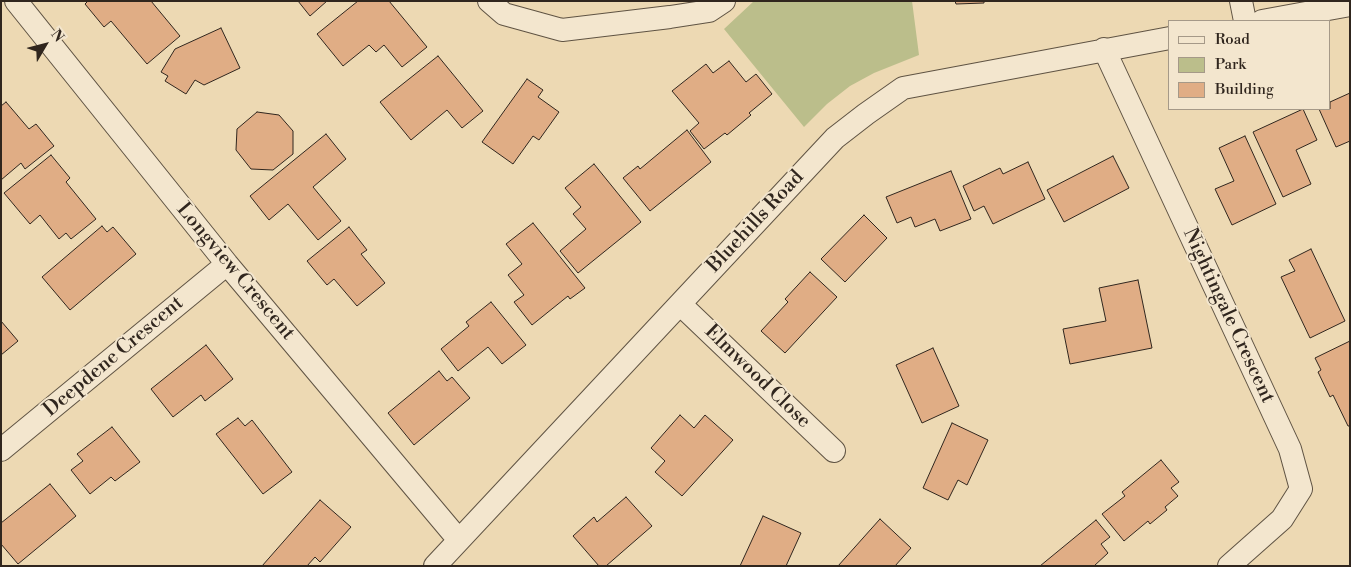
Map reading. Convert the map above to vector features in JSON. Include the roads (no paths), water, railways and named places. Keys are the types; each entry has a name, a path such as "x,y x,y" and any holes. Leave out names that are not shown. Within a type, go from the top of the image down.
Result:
{"street":[{"name":"Longview Crescent","path":"16,1 227,264 458,539"},
{"path":"489,1 504,14 562,30 709,11 724,1"},
{"path":"1240,1 1245,20"},
{"path":"1268,20 1350,5"},
{"name":"Bluehills Road","path":"435,566 458,539 834,138 902,88 1168,38"},
{"name":"Nightingale Crescent","path":"1104,49 1290,448 1301,489 1282,519 1229,566"},
{"name":"Deepdene Crescent","path":"1,450 227,264"},
{"name":"Elmwood Close","path":"680,304 834,451"}]}
